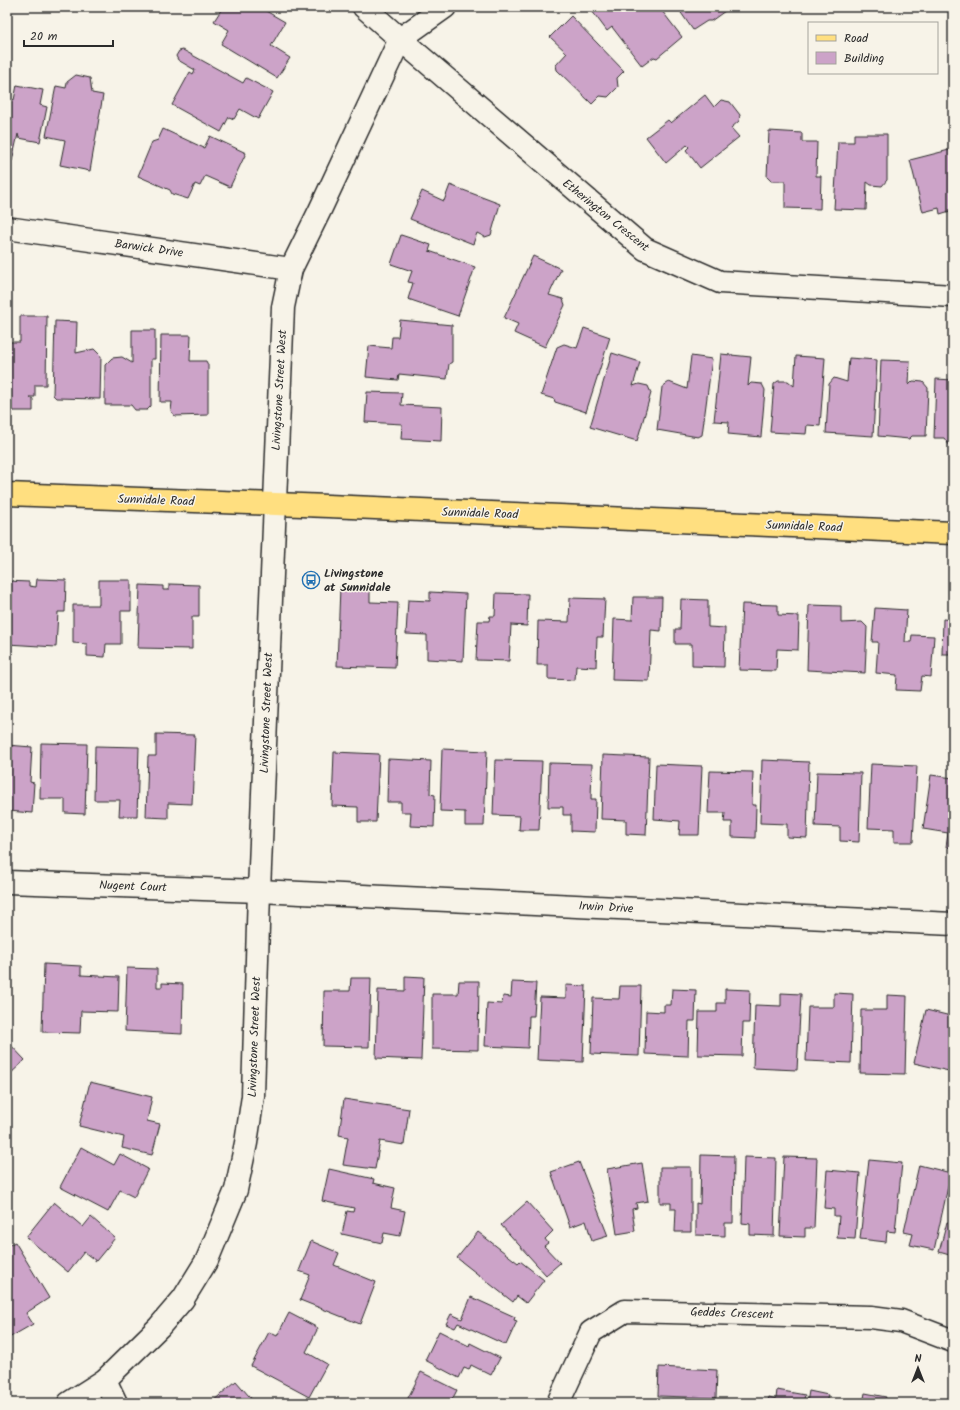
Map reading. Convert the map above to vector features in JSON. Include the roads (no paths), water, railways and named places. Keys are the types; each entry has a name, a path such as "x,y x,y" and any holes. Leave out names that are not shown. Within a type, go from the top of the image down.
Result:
{"main road":[{"name":"Sunnidale Road","path":"7,494 953,533"}],"street":[{"path":"364,7 400,39"},
{"name":"Livingstone Street West","path":"69,1403 105,1380 160,1327 183,1299 207,1260 236,1190 246,1143 253,1096 259,891 283,307 291,268 400,39 445,7"},
{"name":"Etherington Crescent","path":"400,39 645,249 720,282 953,296"},
{"name":"Barwick Drive","path":"7,228 291,268"},
{"name":"Nugent Court","path":"7,882 259,891"},
{"name":"Irwin Drive","path":"259,891 953,924"},
{"name":"Geddes Crescent","path":"558,1403 591,1332 625,1311 871,1317 900,1322 953,1341"},
{"path":"105,1380 116,1403"}],"place":[{"name":"Livingstone at Sunnidale","path":"311,580"}]}
